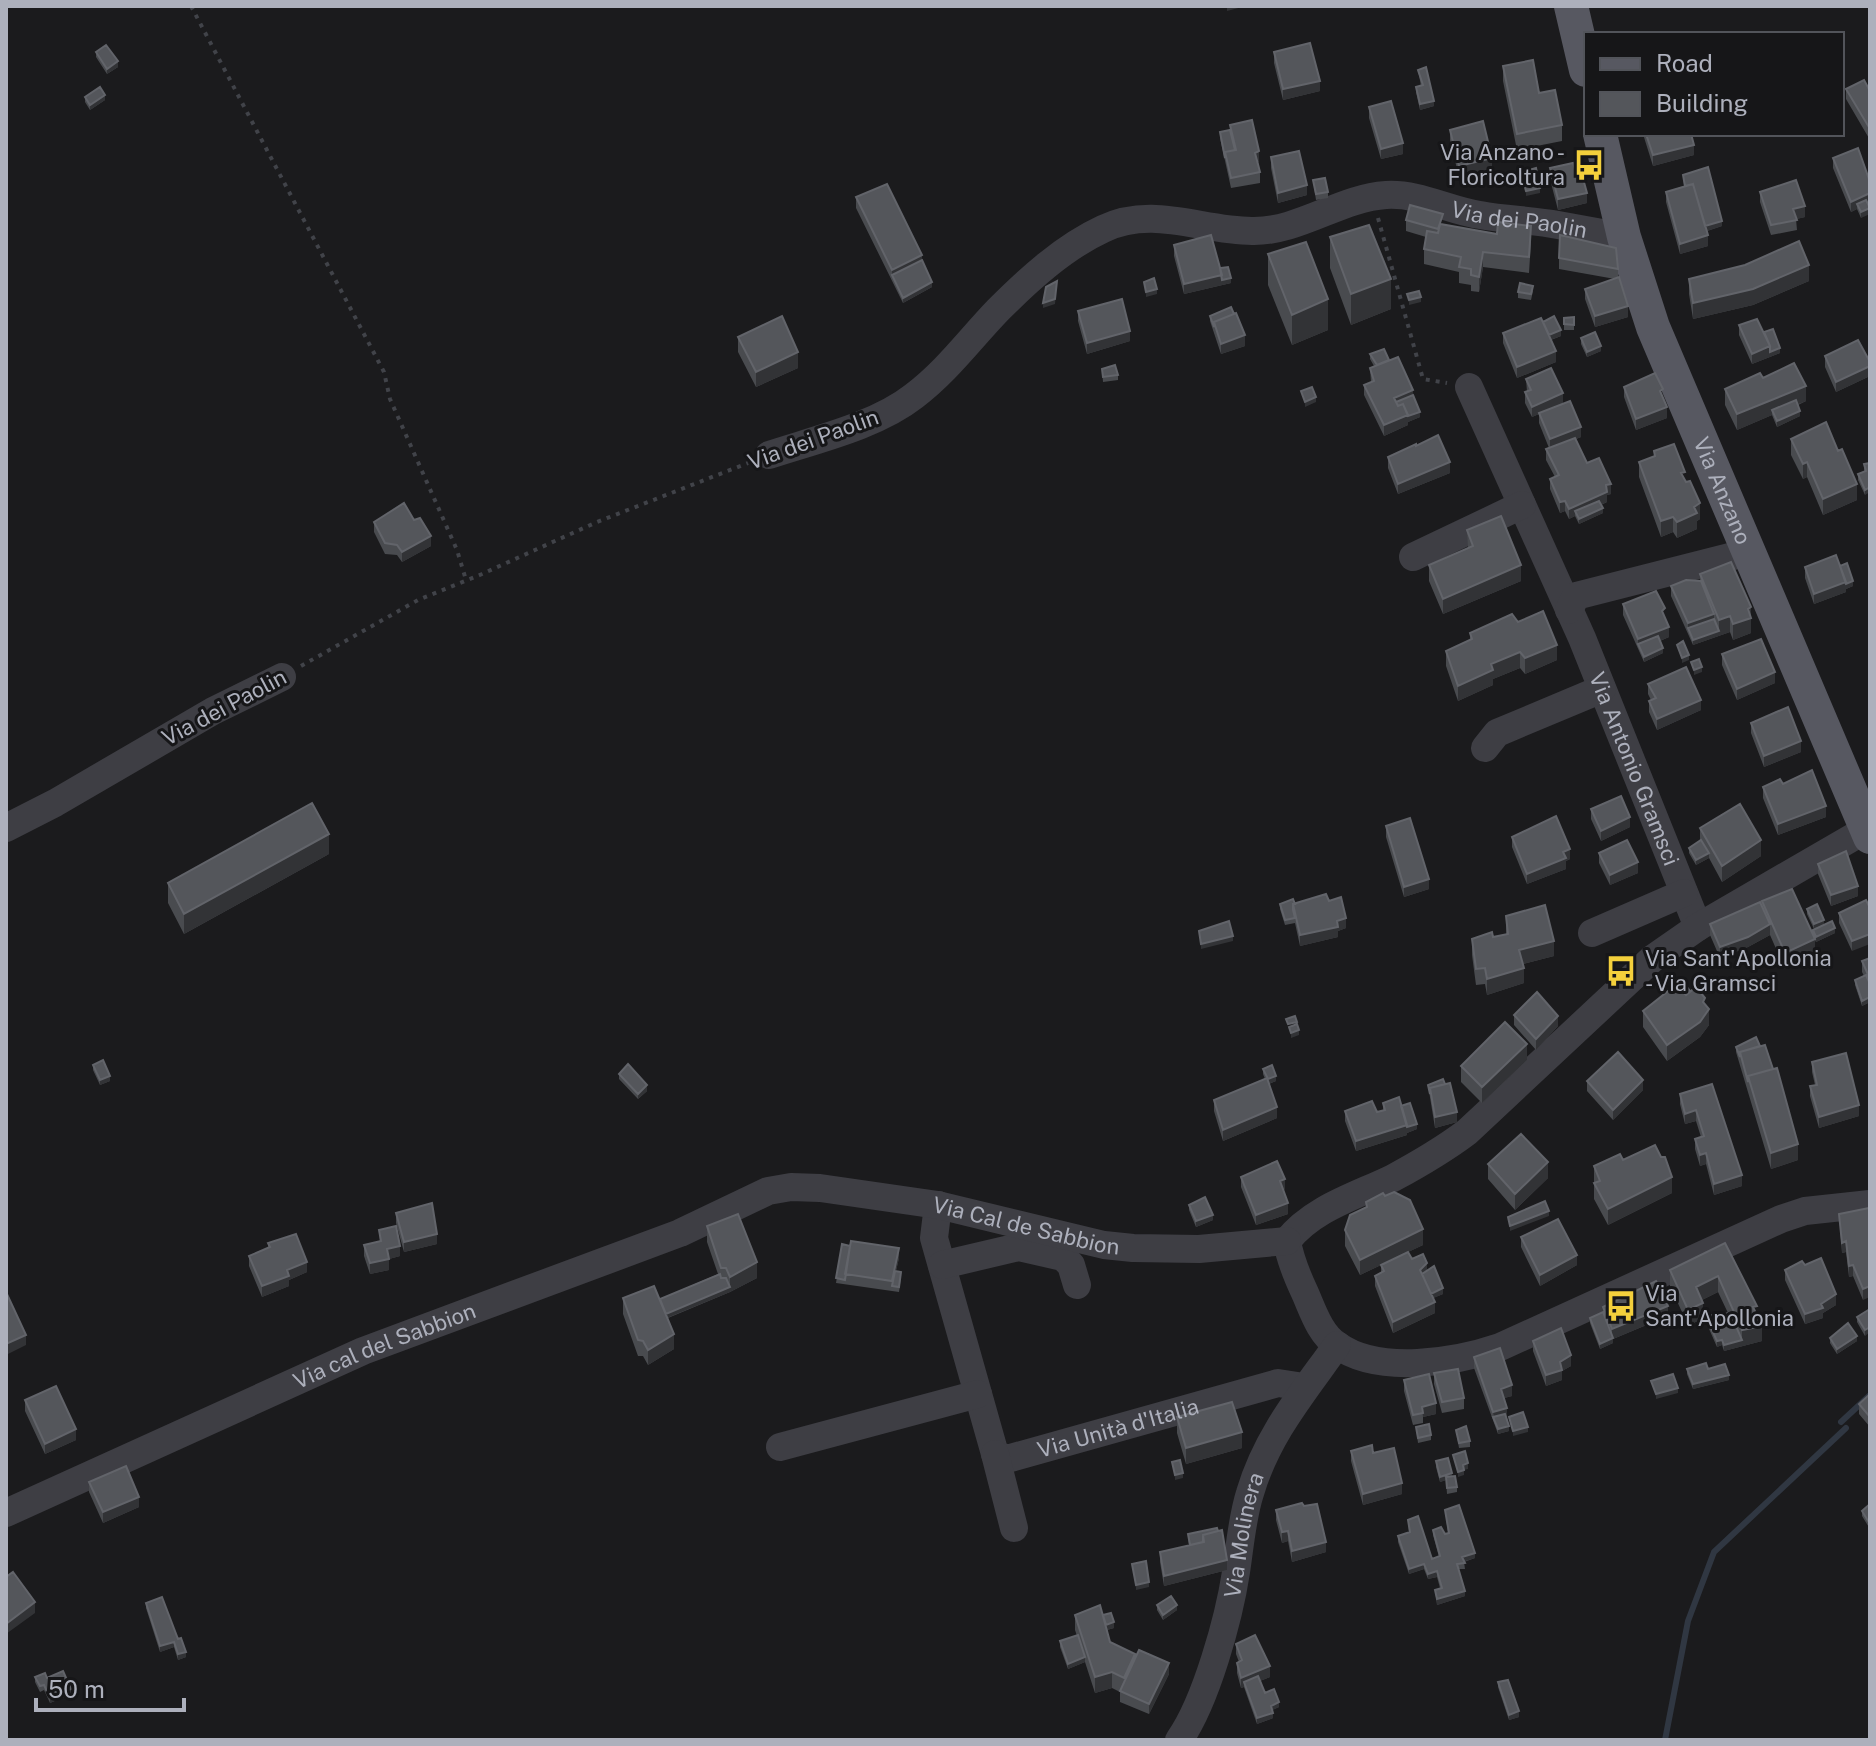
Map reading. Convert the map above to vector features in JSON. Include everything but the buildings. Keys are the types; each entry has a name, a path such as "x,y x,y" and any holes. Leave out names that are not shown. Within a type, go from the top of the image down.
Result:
{"main road":[{"path":"1571,6 1584,61"},
{"name":"Via Anzano","path":"1600,136 1624,237 1653,327 1868,833"}],"street":[{"name":"Via dei Paolin","path":"769,455 878,416 911,399 945,371 997,311 1037,273 1105,228 1141,218 1176,219 1254,232 1305,221 1372,197 1407,196 1481,215 1624,237"},
{"name":"Via Antonio Gramsci","path":"1469,387 1569,610 1698,927"},
{"path":"1413,557 1522,505"},
{"path":"1569,610 1576,596 1749,552"},
{"name":"Via dei Paolin","path":"6,828 213,711 282,677"},
{"path":"1485,748 1497,733 1602,689"},
{"path":"1868,833 1698,927 1652,959 1490,1111 1448,1146 1392,1178 1328,1208 1298,1227 1287,1241 1289,1256 1313,1312 1324,1332 1337,1345 1354,1354 1402,1362 1452,1361 1474,1356 1527,1335 1781,1219 1805,1211 1870,1204"},
{"path":"1592,933 1684,893"},
{"name":"Via Cal de Sabbion","path":"768,1191 791,1187 820,1188 938,1205 1104,1245 1133,1248 1199,1249 1287,1241"},
{"name":"Via cal del Sabbion","path":"6,1513 363,1351 680,1233 768,1191"},
{"path":"938,1205 934,1238 1014,1528"},
{"path":"942,1265 1019,1247 1063,1257 1071,1265 1077,1285"},
{"name":"Via Molinera","path":"1179,1740 1198,1703 1225,1627 1249,1495 1257,1470 1304,1387 1337,1345"},
{"name":"Via Unità d'Italia","path":"995,1454 1007,1459 1278,1383 1304,1387"},
{"path":"780,1447 978,1394"}],"path":[{"path":"191,6 384,372 390,399 457,550 466,580"},
{"path":"1372,197 1423,379 1469,387"},
{"name":"Via dei Paolin","path":"282,677 418,600 597,522 769,455"}],"waterway":[{"path":"1841,1422 1870,1395"},
{"path":"1665,1740 1688,1621 1714,1552 1846,1428"}],"place":[{"name":"Via Anzano - Floricoltura","path":"1589,165"},
{"name":"Via Sant'Apollonia - Via Gramsci","path":"1621,971"},
{"name":"Via Sant'Apollonia","path":"1621,1306"}]}
